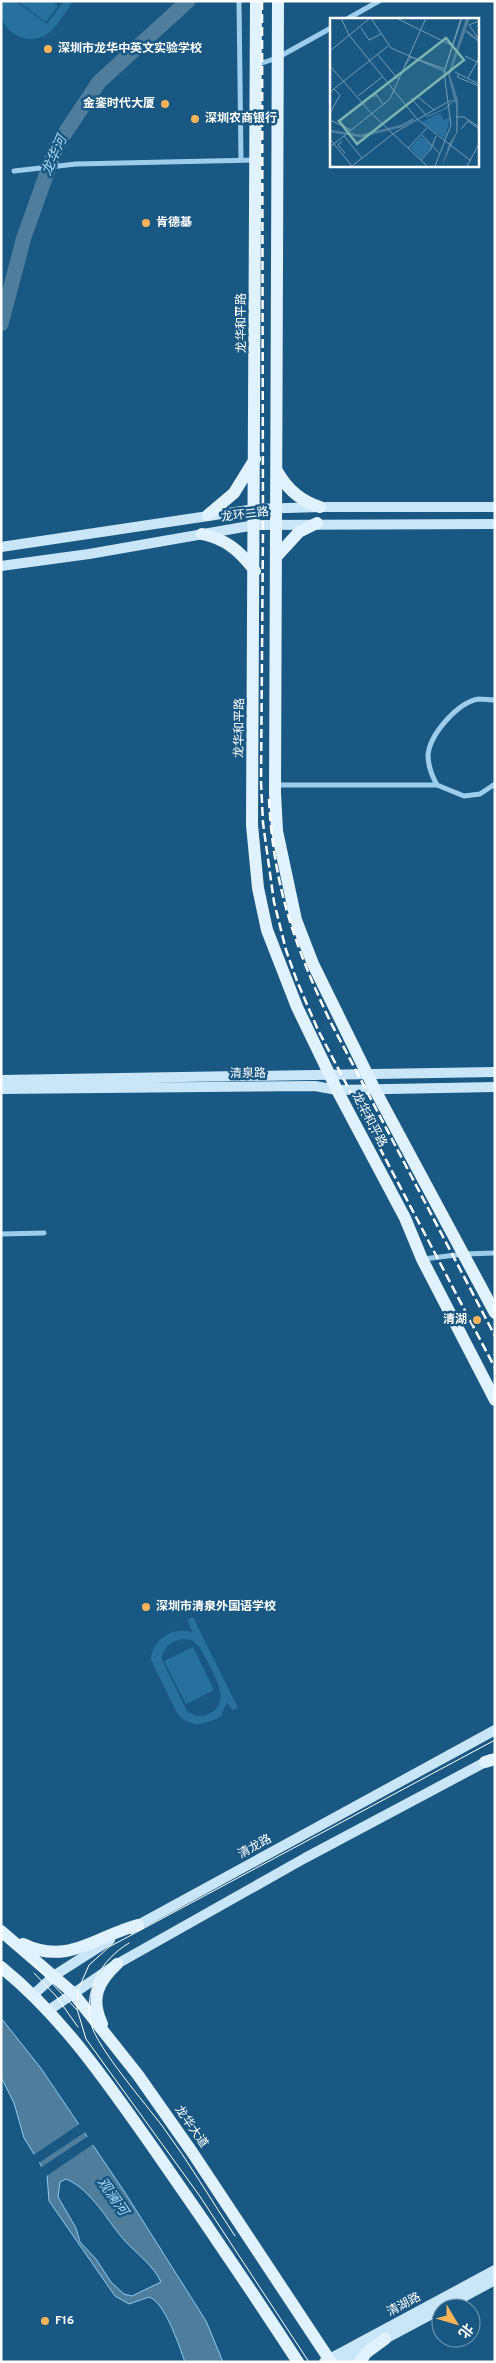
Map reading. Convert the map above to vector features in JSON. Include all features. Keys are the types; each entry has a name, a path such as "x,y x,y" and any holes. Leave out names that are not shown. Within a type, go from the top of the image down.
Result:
{"main road":[{"name":"龙华和平路","path":"256,1 256,509 252,825 258,888 267,930 278,960 330,1075 405,1218 422,1259 495,1400"},
{"name":"龙华和平路","path":"278,1 275,785 277,831 296,920 313,964 374,1088 495,1313"},
{"path":"208,515 234,493 255,459"},
{"path":"277,471 291,490 302,500 320,507"},
{"name":"龙环二路","path":"1,547 256,509 495,507"},
{"path":"277,556 299,532 316,523"},
{"name":"龙环二路","path":"1,566 89,554 255,525 316,523 495,524"},
{"path":"202,534 215,537 235,547 255,571"},
{"name":"清泉路","path":"1,1080 495,1072"},
{"name":"清泉路","path":"1,1089 314,1086 337,1090 495,1087"},
{"name":"清龙路","path":"33,1994 55,1975 138,1925 495,1730"},
{"path":"49,2010 117,1964 305,1858 491,1759"},
{"path":"5,1934 39,1951 63,1953 77,1950 117,1930 138,1925"},
{"name":"龙华大道","path":"5,1934 55,1975 73,1993 110,2039 192,2152 332,2361"},
{"path":"110,2039 100,2019 95,1996 101,1980 117,1964"},
{"path":"1,1967 49,2010 81,2048 125,2108 298,2362"},
{"name":"清湖路","path":"332,2361 495,2270"},
{"name":"清湖路","path":"461,2298 495,2280"},
{"name":"清湖路","path":"332,2361 385,2339 431,2314"},
{"path":"360,2362 366,2353 385,2339"}],"street":[{"path":"239,1 241,160"},
{"path":"349,18 379,1"},
{"path":"256,64 277,58 330,29"},
{"path":"14,170 76,164 256,160"},
{"path":"437,785 430,772 428,754 449,717 465,704 478,700 495,700"},
{"path":"275,785 437,785 464,796 480,794 495,784"},
{"path":"1,1234 44,1233"},
{"path":"422,1259 464,1254 495,1254"}],"shaded area":[{"path":"1,1 15,1 47,24 64,1 73,1 50,32 40,38 27,39 15,35 6,27 1,16"},
{"path":"17,1 51,1 58,6 46,22"},
{"path":"193,1617 238,1708 232,1710 227,1702 221,1716 209,1722 198,1724 187,1721 177,1713 151,1660 155,1646 165,1636 179,1631 193,1633 187,1620","holes":["183,1639 192,1640 199,1646 220,1689 218,1706 212,1712 203,1716 196,1716 187,1711 162,1660 162,1655 168,1645"]},
{"path":"193,1647 214,1690 186,1704 164,1661"}],"water":[{"name":"观澜河","path":"1,2018 40,2067 124,2191 206,2321 223,2362 185,2362 171,2325 161,2307 155,2301 149,2297 129,2304 115,2296 49,2201 47,2175 24,2138 14,2103 1,2077","holes":["66,2179 75,2184 99,2207 125,2241 145,2260 161,2282 132,2296 124,2294 111,2282 96,2259 80,2242 76,2228 58,2197 60,2182"]}],"pier":[{"path":"81,2123 87,2131 37,2164 32,2156"},
{"path":"90,2135 95,2143 45,2177 40,2168"}],"waterway":[{"name":"龙华河","path":"1,324 24,237 57,145 99,82 188,1"}],"tram line":[{"path":"309,2362 199,2195 86,2039 77,2009 78,1990 89,1965 109,1947 495,1740"},
{"path":"129,1943 110,1958 96,1977 90,1999 91,2024 95,2035 112,2061 173,2140 235,2236"},
{"path":"31,1961 77,2010"},
{"path":"34,1973 56,1996 78,2027"}],"railway":[{"path":"262,1 263,528 261,782 263,823 274,902 286,950 318,1030 495,1368"},
{"path":"269,799 271,830 281,886 296,940 317,993 495,1336"}],"place":[{"name":"深圳市龙华中英文实验学校","path":"48,49"},
{"name":"金銮时代大厦","path":"165,104"},
{"name":"深圳农商银行","path":"195,119"},
{"name":"肯德基","path":"146,223"},
{"name":"清湖","path":"477,1320"},
{"name":"深圳市清泉外国语学校","path":"146,1607"},
{"name":"F16","path":"45,2321"}]}
